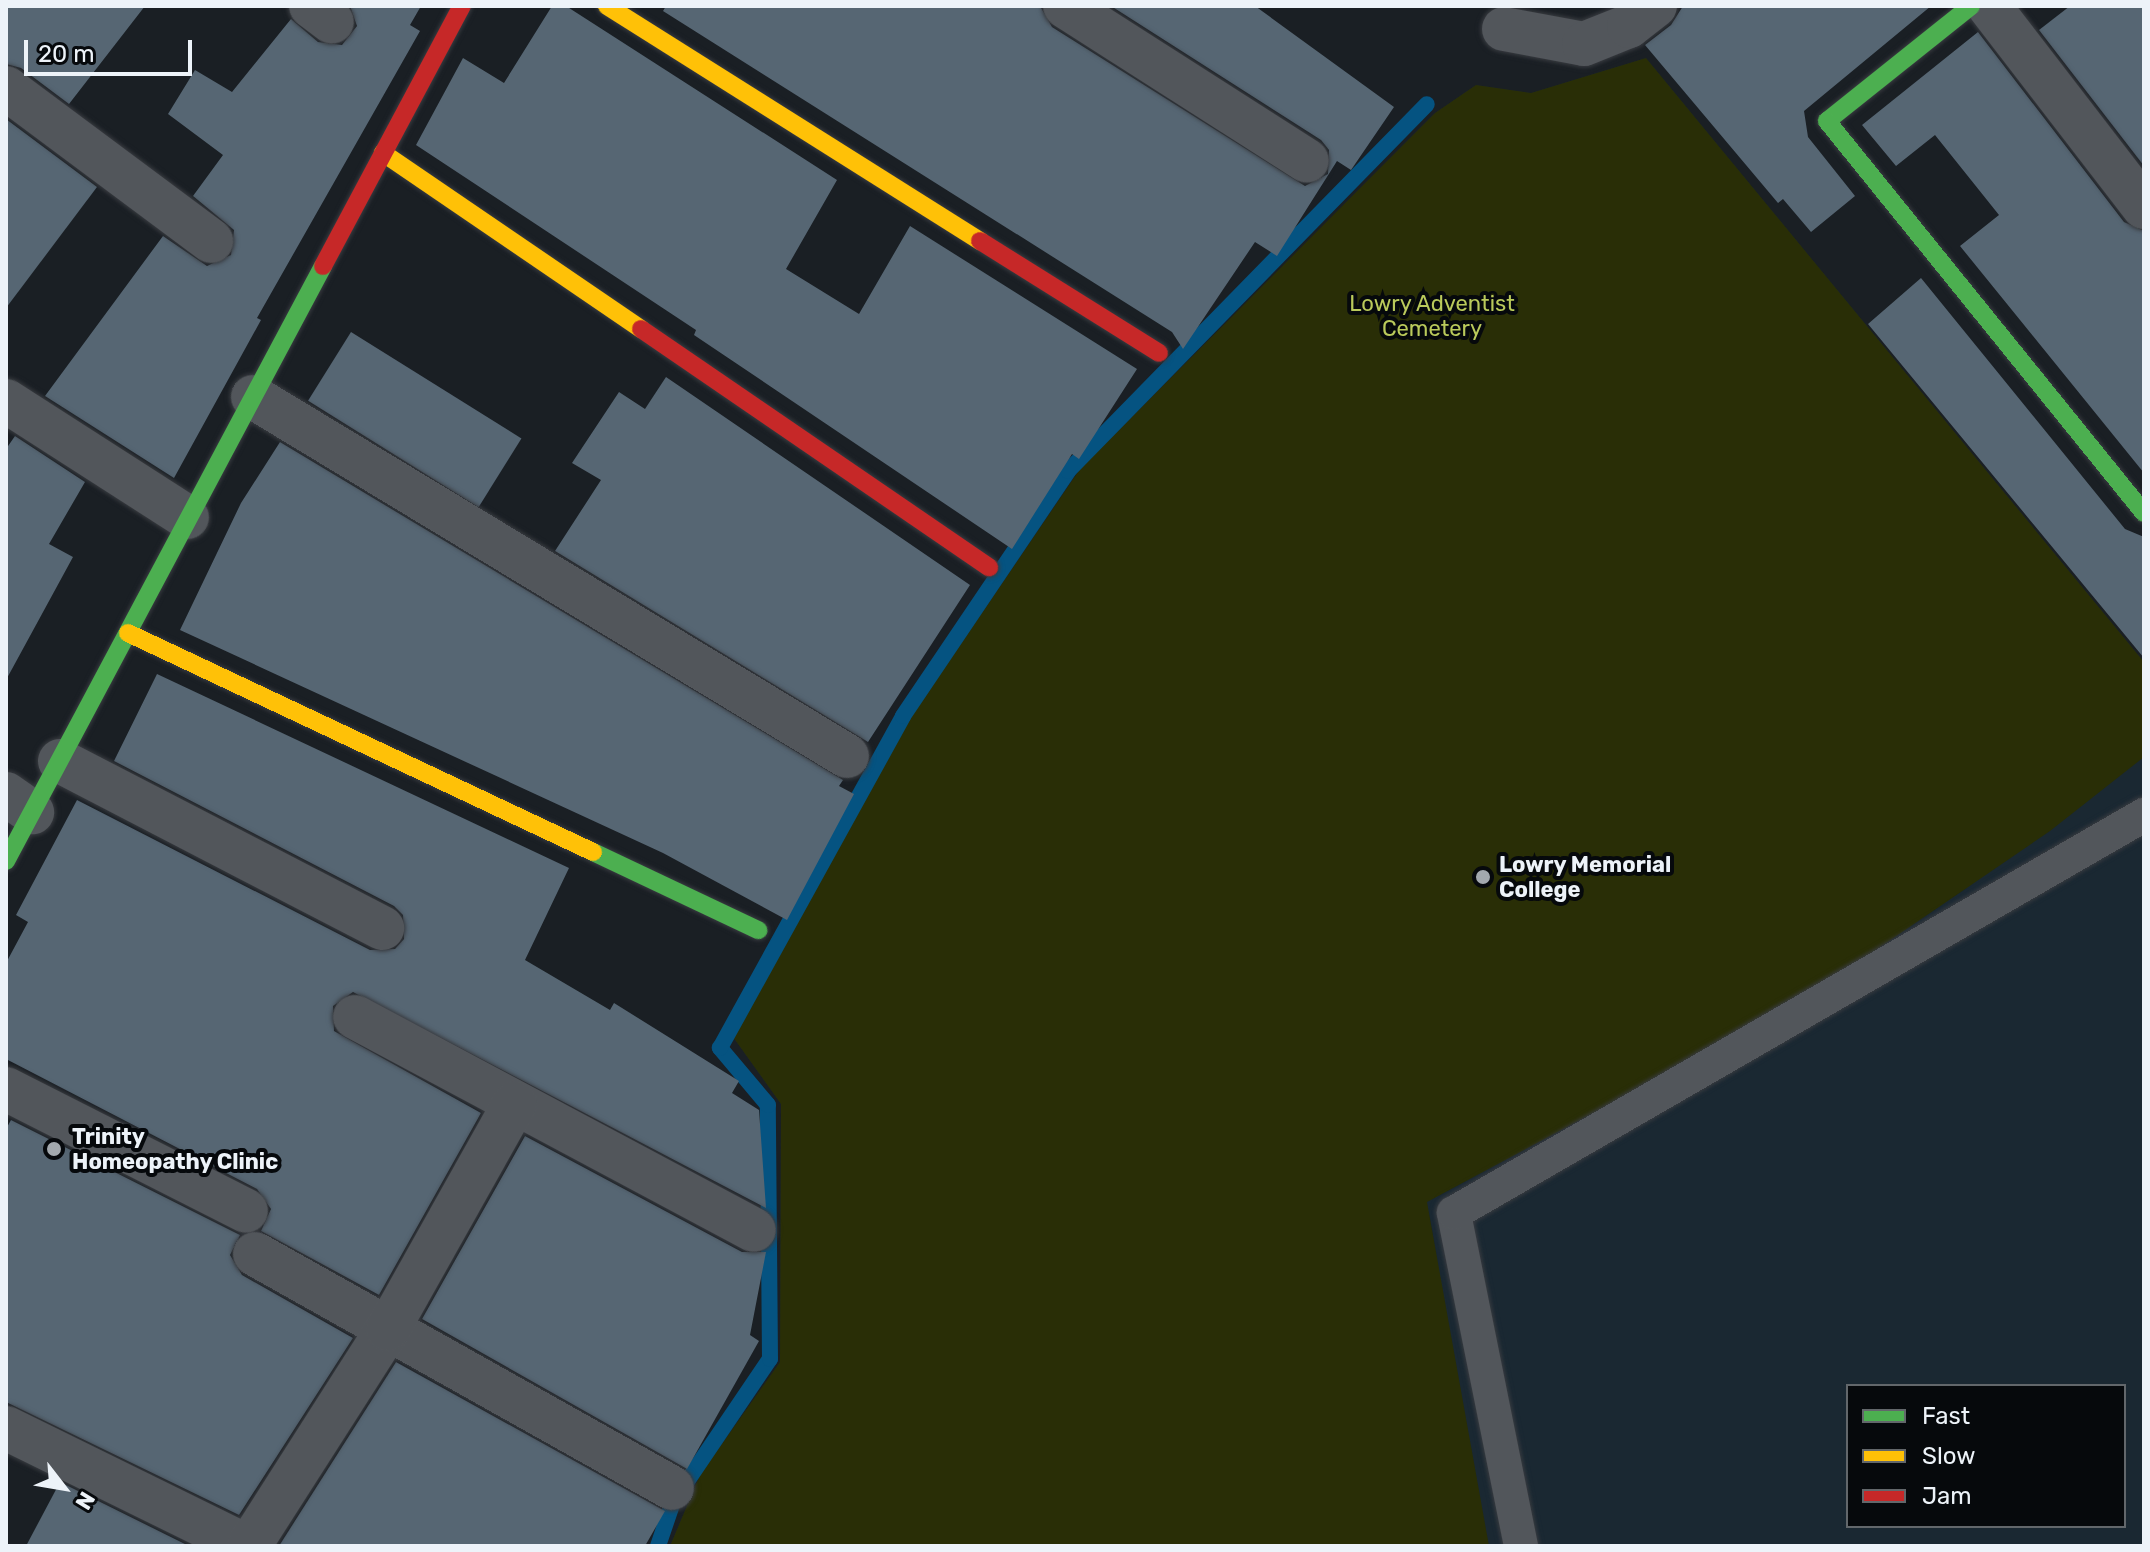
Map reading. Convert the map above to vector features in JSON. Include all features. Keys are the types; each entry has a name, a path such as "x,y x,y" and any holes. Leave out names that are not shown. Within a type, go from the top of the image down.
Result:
{"street":[{"path":"6,861 19,803 60,761 187,517 462,6"},
{"path":"607,6 1159,353"},
{"path":"1065,6 1307,161"},
{"path":"1504,29 1584,44 1629,26 1655,6"},
{"path":"1971,6 1827,121 2144,513"},
{"path":"1989,6 2144,207"},
{"path":"6,88 211,241"},
{"path":"383,153 989,567"},
{"path":"253,397 847,756"},
{"path":"6,401 187,517"},
{"path":"128,633 758,930"},
{"path":"60,761 382,928"},
{"path":"355,1017 754,1230"},
{"path":"6,1089 246,1211"},
{"path":"6,1428 248,1546 388,1329 515,1103"},
{"path":"255,1254 672,1488"}],"lane":[{"path":"1521,1546 1454,1213 2144,815"}],"shaded area":[{"name":"Lowry Memorial College","path":"1646,58 2144,662 2144,1546 670,1546 700,1475 780,1362 781,1104 733,1037 911,717 1080,469 1435,113 1476,85 1531,93"}],"green space":[{"name":"Lowry Memorial College","path":"1646,58 2144,662 2144,757 2050,831 1797,1004 1427,1202 1489,1546 670,1546 700,1475 780,1362 781,1104 733,1037 911,717 1080,469 1435,113 1476,85 1531,93"}],"building":[{"path":"6,6 145,6 69,104 21,68 6,64"},
{"path":"350,6 421,6 410,25 420,31 257,318 261,320 174,478 45,396 163,236 207,266 231,255 234,230 193,196 223,155 168,114 195,70 232,92 291,19 318,42 342,45 357,26"},
{"path":"552,6 566,6 837,180 786,269 859,314 910,226 1137,369 1079,459 1072,454 1012,549 694,335 696,330 416,145 463,58 504,83"},
{"path":"666,6 1040,6 1052,27 1305,186 1328,174 1329,150 1321,140 1111,6 1255,6 1394,107 1351,170 1337,161 1277,256 1255,242 1183,349 1172,332 663,11"},
{"path":"1683,6 1931,6 1804,111 1808,137 1855,196 1811,232 1783,199 1778,203 1645,45 1671,25"},
{"path":"2070,6 2144,6 2144,166 2039,30"},
{"path":"1978,32 2124,222 2144,231 2144,473 1960,246 1999,215 1935,135 1896,166 1862,125"},
{"path":"6,119 97,187 6,308"},
{"path":"1921,278 2125,529 2144,537 2144,658 1868,324"},
{"path":"351,332 521,439 479,507 308,401"},
{"path":"666,377 970,585 868,742 555,551 601,480 572,463 619,392 645,409"},
{"path":"15,436 85,482 49,544 73,557 6,680 6,449"},
{"path":"280,442 843,780 839,786 854,794 787,920 663,853 180,630 241,503"},
{"path":"157,674 569,868 525,960 610,1010 614,1003 739,1081 732,1093 759,1110 766,1208 353,992 333,1006 334,1031 481,1113 379,1295 261,1231 271,1209 257,1189 6,1059 6,963 28,922 16,915 77,800 370,950 395,949 404,939 403,915 394,906 114,761"},
{"path":"11,1120 240,1235 230,1255 242,1275 353,1338 239,1515 6,1402 6,1129"},
{"path":"525,1136 742,1252 766,1252 750,1335 759,1341 687,1469 422,1319"},
{"path":"396,1362 665,1511 645,1546 279,1546"},
{"path":"60,1482 189,1546 26,1546"}],"waterway":[{"path":"658,1546 673,1502 770,1359 768,1105 720,1048 903,716 1068,471 1427,104"}],"traffic: fast":[{"path":"1971,6 1827,121 2144,513"},
{"path":"6,861 323,266"},
{"path":"593,852 758,930"}],"traffic: slow":[{"path":"607,6 980,241"},
{"path":"383,153 641,329"},
{"path":"128,633 593,852"}],"traffic: jam":[{"path":"323,266 462,6"},
{"path":"980,241 1159,353"},
{"path":"641,329 989,567"}],"place":[{"name":"Lowry Memorial College","path":"1483,877"},
{"name":"Trinity Homeopathy Clinic","path":"54,1149"}],"park label":[{"name":"Lowry Adventist Cemetery","path":"1432,316"}]}
